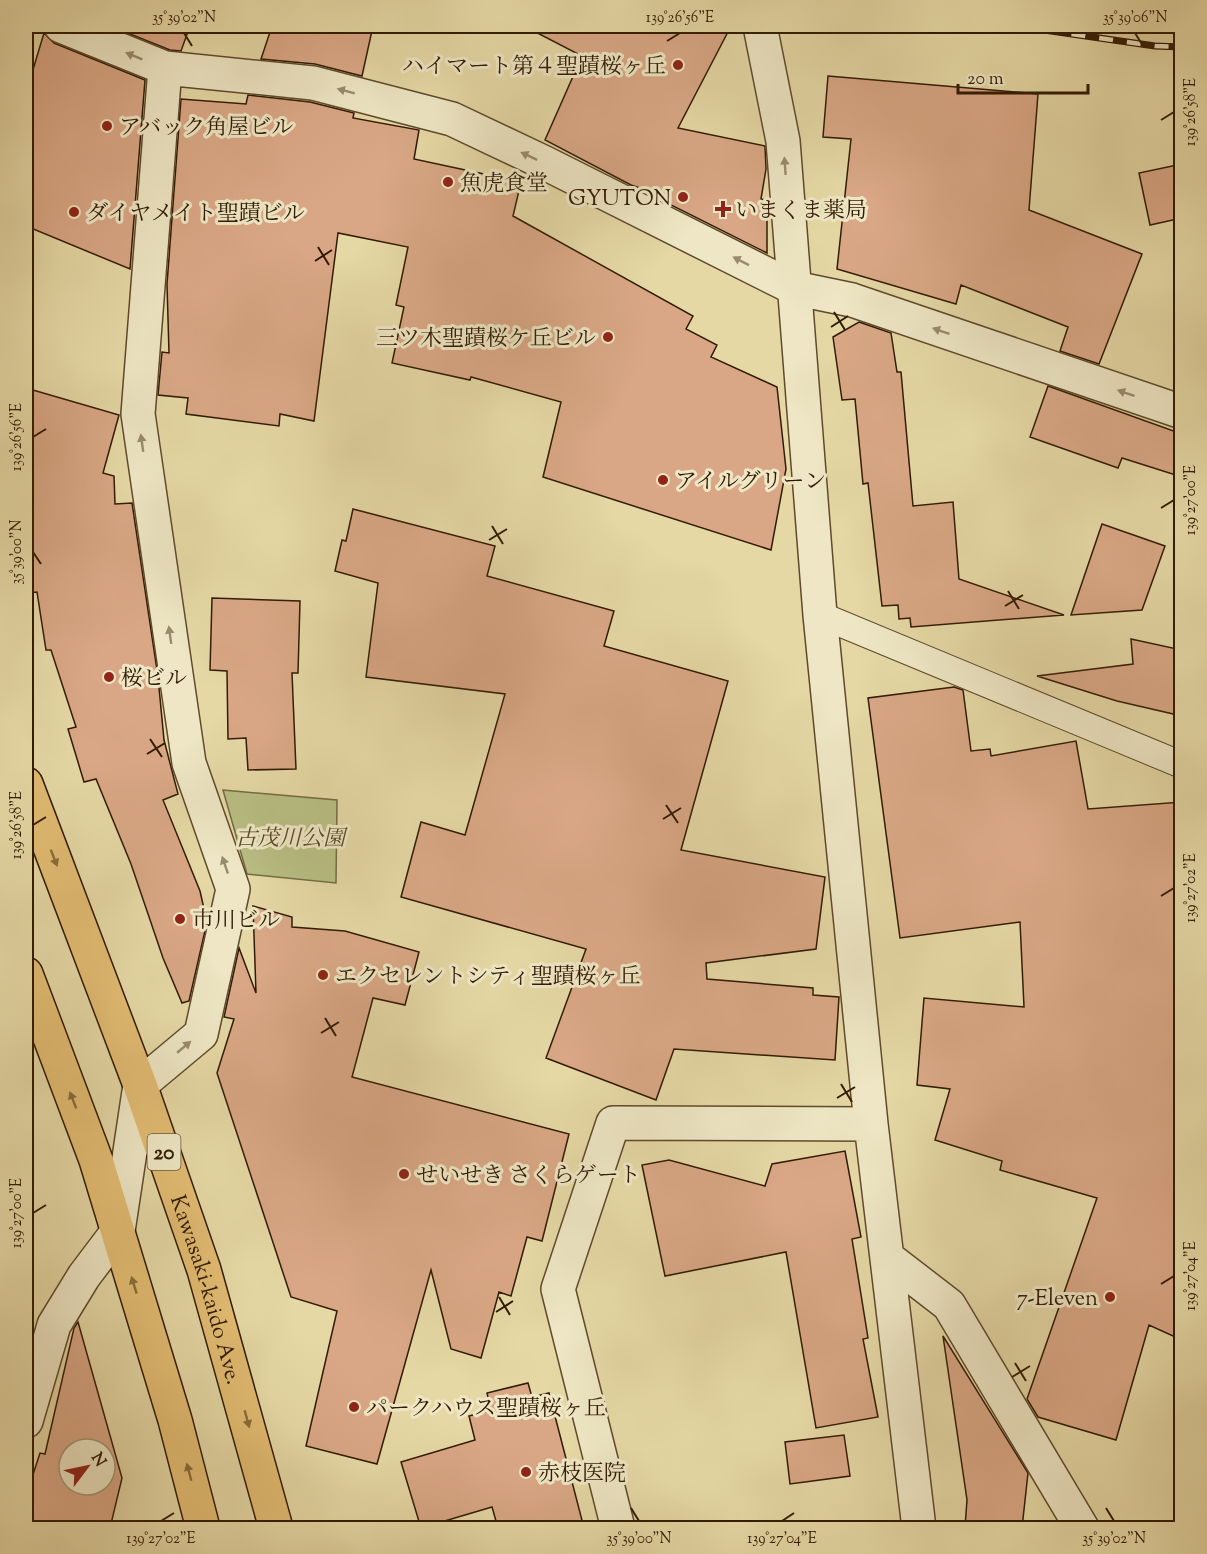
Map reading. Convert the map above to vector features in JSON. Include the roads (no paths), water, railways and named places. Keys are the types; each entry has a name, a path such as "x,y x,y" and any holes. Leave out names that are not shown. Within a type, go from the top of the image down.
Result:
{"main road":[{"name":"Kawasaki-kaido Ave.","path":"26,784 140,1085 207,1280 276,1528"},
{"path":"26,974 96,1160 175,1420 203,1528"}],"street":[{"path":"61,26 165,68 313,83 452,119 794,288 852,300 1182,412"},
{"path":"760,26 783,141 820,615 871,1124 919,1528"},
{"path":"26,1421 54,1325 84,1276 118,1231 140,1085 201,1034 234,889 189,764 138,414 165,68"},
{"path":"618,1528 558,1289 613,1123 871,1124"},
{"path":"888,1258 950,1305 1082,1528"}],"lane":[{"path":"820,615 1182,765"}],"railway":[{"path":"1016,26 1155,46 1182,47"},
{"path":"1150,26 1182,28"}],"place":[{"name":"ハイマート第４聖蹟桜ヶ丘","path":"678,65"},
{"name":"アバック角屋ビル","path":"107,126"},
{"name":"魚虎食堂","path":"448,182"},
{"name":"GYUTON","path":"683,197"},
{"name":"いまくま薬局","path":"723,209"},
{"name":"ダイヤメイト聖蹟ビル","path":"74,212"},
{"name":"三ツ木聖蹟桜ケ丘ビル","path":"608,337"},
{"name":"アイルグリーン","path":"663,480"},
{"name":"桜ビル","path":"109,677"},
{"name":"市川ビル","path":"180,919"},
{"name":"エクセレントシティ聖蹟桜ヶ丘","path":"323,975"},
{"name":"せいせき さくらゲート","path":"404,1174"},
{"name":"7-Eleven","path":"1110,1297"},
{"name":"パークハウス聖蹟桜ヶ丘","path":"354,1407"},
{"name":"赤枝医院","path":"526,1472"}],"park label":[{"name":"古茂川公園","path":"290,837"}]}
